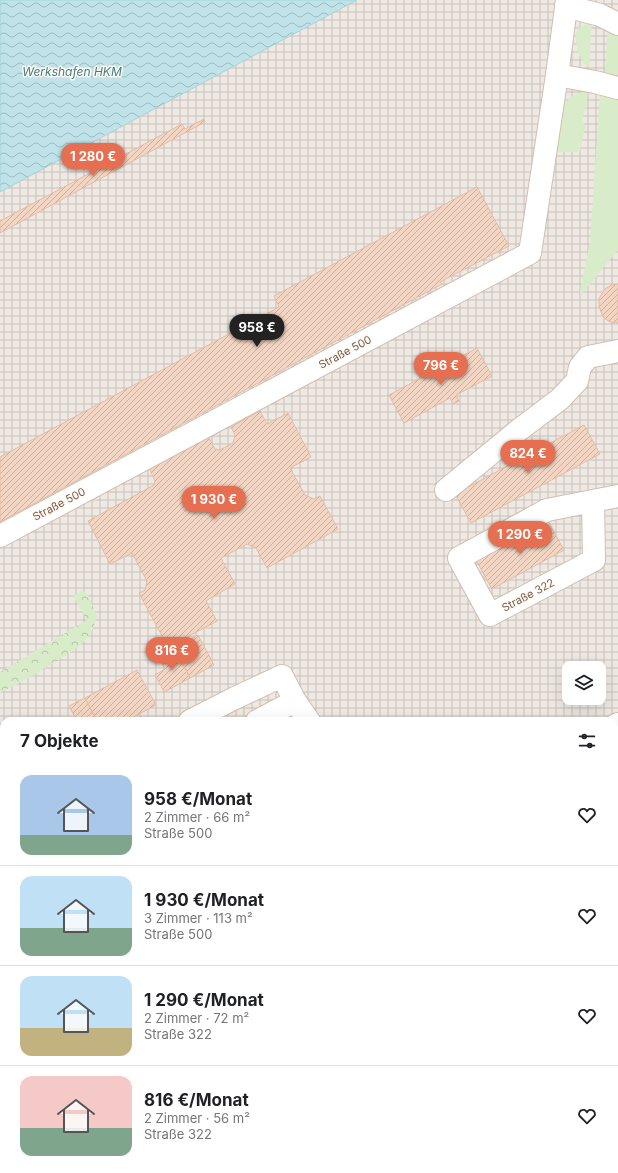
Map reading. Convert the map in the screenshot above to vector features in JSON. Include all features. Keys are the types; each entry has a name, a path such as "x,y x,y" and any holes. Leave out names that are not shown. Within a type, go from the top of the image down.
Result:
{"street":[{"path":"618,24 600,15 566,3 557,75 618,88"},
{"name":"Straße 500","path":"0,536 530,253 557,75"},
{"path":"446,490 519,430 560,399 577,381 580,367 588,357 618,351"},
{"name":"Straße 322","path":"593,501 594,560 490,615 460,558 547,510 618,496"},
{"path":"198,717 282,676 295,701 306,717"},
{"path":"265,717 295,701"}],"shaded area":[{"path":"357,0 618,0 618,717 0,717 0,192"}],"green space":[{"path":"592,21 589,68 578,52 576,33 579,28"},
{"path":"608,26 618,30 618,75 605,72"},
{"path":"588,91 586,110 584,112 583,120 585,127 580,152 553,152 557,123 564,105 577,93"},
{"path":"600,94 618,97 618,250 581,295 580,292 590,242"},
{"path":"82,591 88,595 97,616 89,636 77,648 67,655 0,693 0,672 87,620 73,596"}],"water":[{"name":"Werkshafen HKM","path":"0,0 357,0 0,192"}],"building":[{"path":"204,119 205,122 0,233 0,221 182,124 185,129"},
{"path":"477,187 509,246 440,282 442,284 0,522 0,457 279,307 274,296"},
{"path":"618,284 618,323 616,323 610,322 604,318 599,306 599,299 606,288"},
{"path":"477,348 492,376 456,395 459,401 453,404 450,398 404,423 389,395"},
{"path":"260,411 267,424 288,413 311,457 290,468 305,495 314,499 320,496 338,529 267,568 256,548 247,544 221,558 235,584 206,601 217,621 176,643 163,638 139,593 145,590 147,581 132,553 110,564 88,521 154,485 155,481 149,468 208,436 215,449 220,450 233,443 235,435 231,427"},
{"path":"584,425 600,454 471,523 455,494"},
{"path":"548,521 564,550 492,589 476,560"},
{"path":"198,635 214,665 190,678 174,648"},
{"path":"175,649 190,678 164,692 155,675 165,669 159,658"},
{"path":"137,670 156,705 134,717 95,717 85,698"},
{"path":"85,698 95,717 75,717 69,706"}]}
